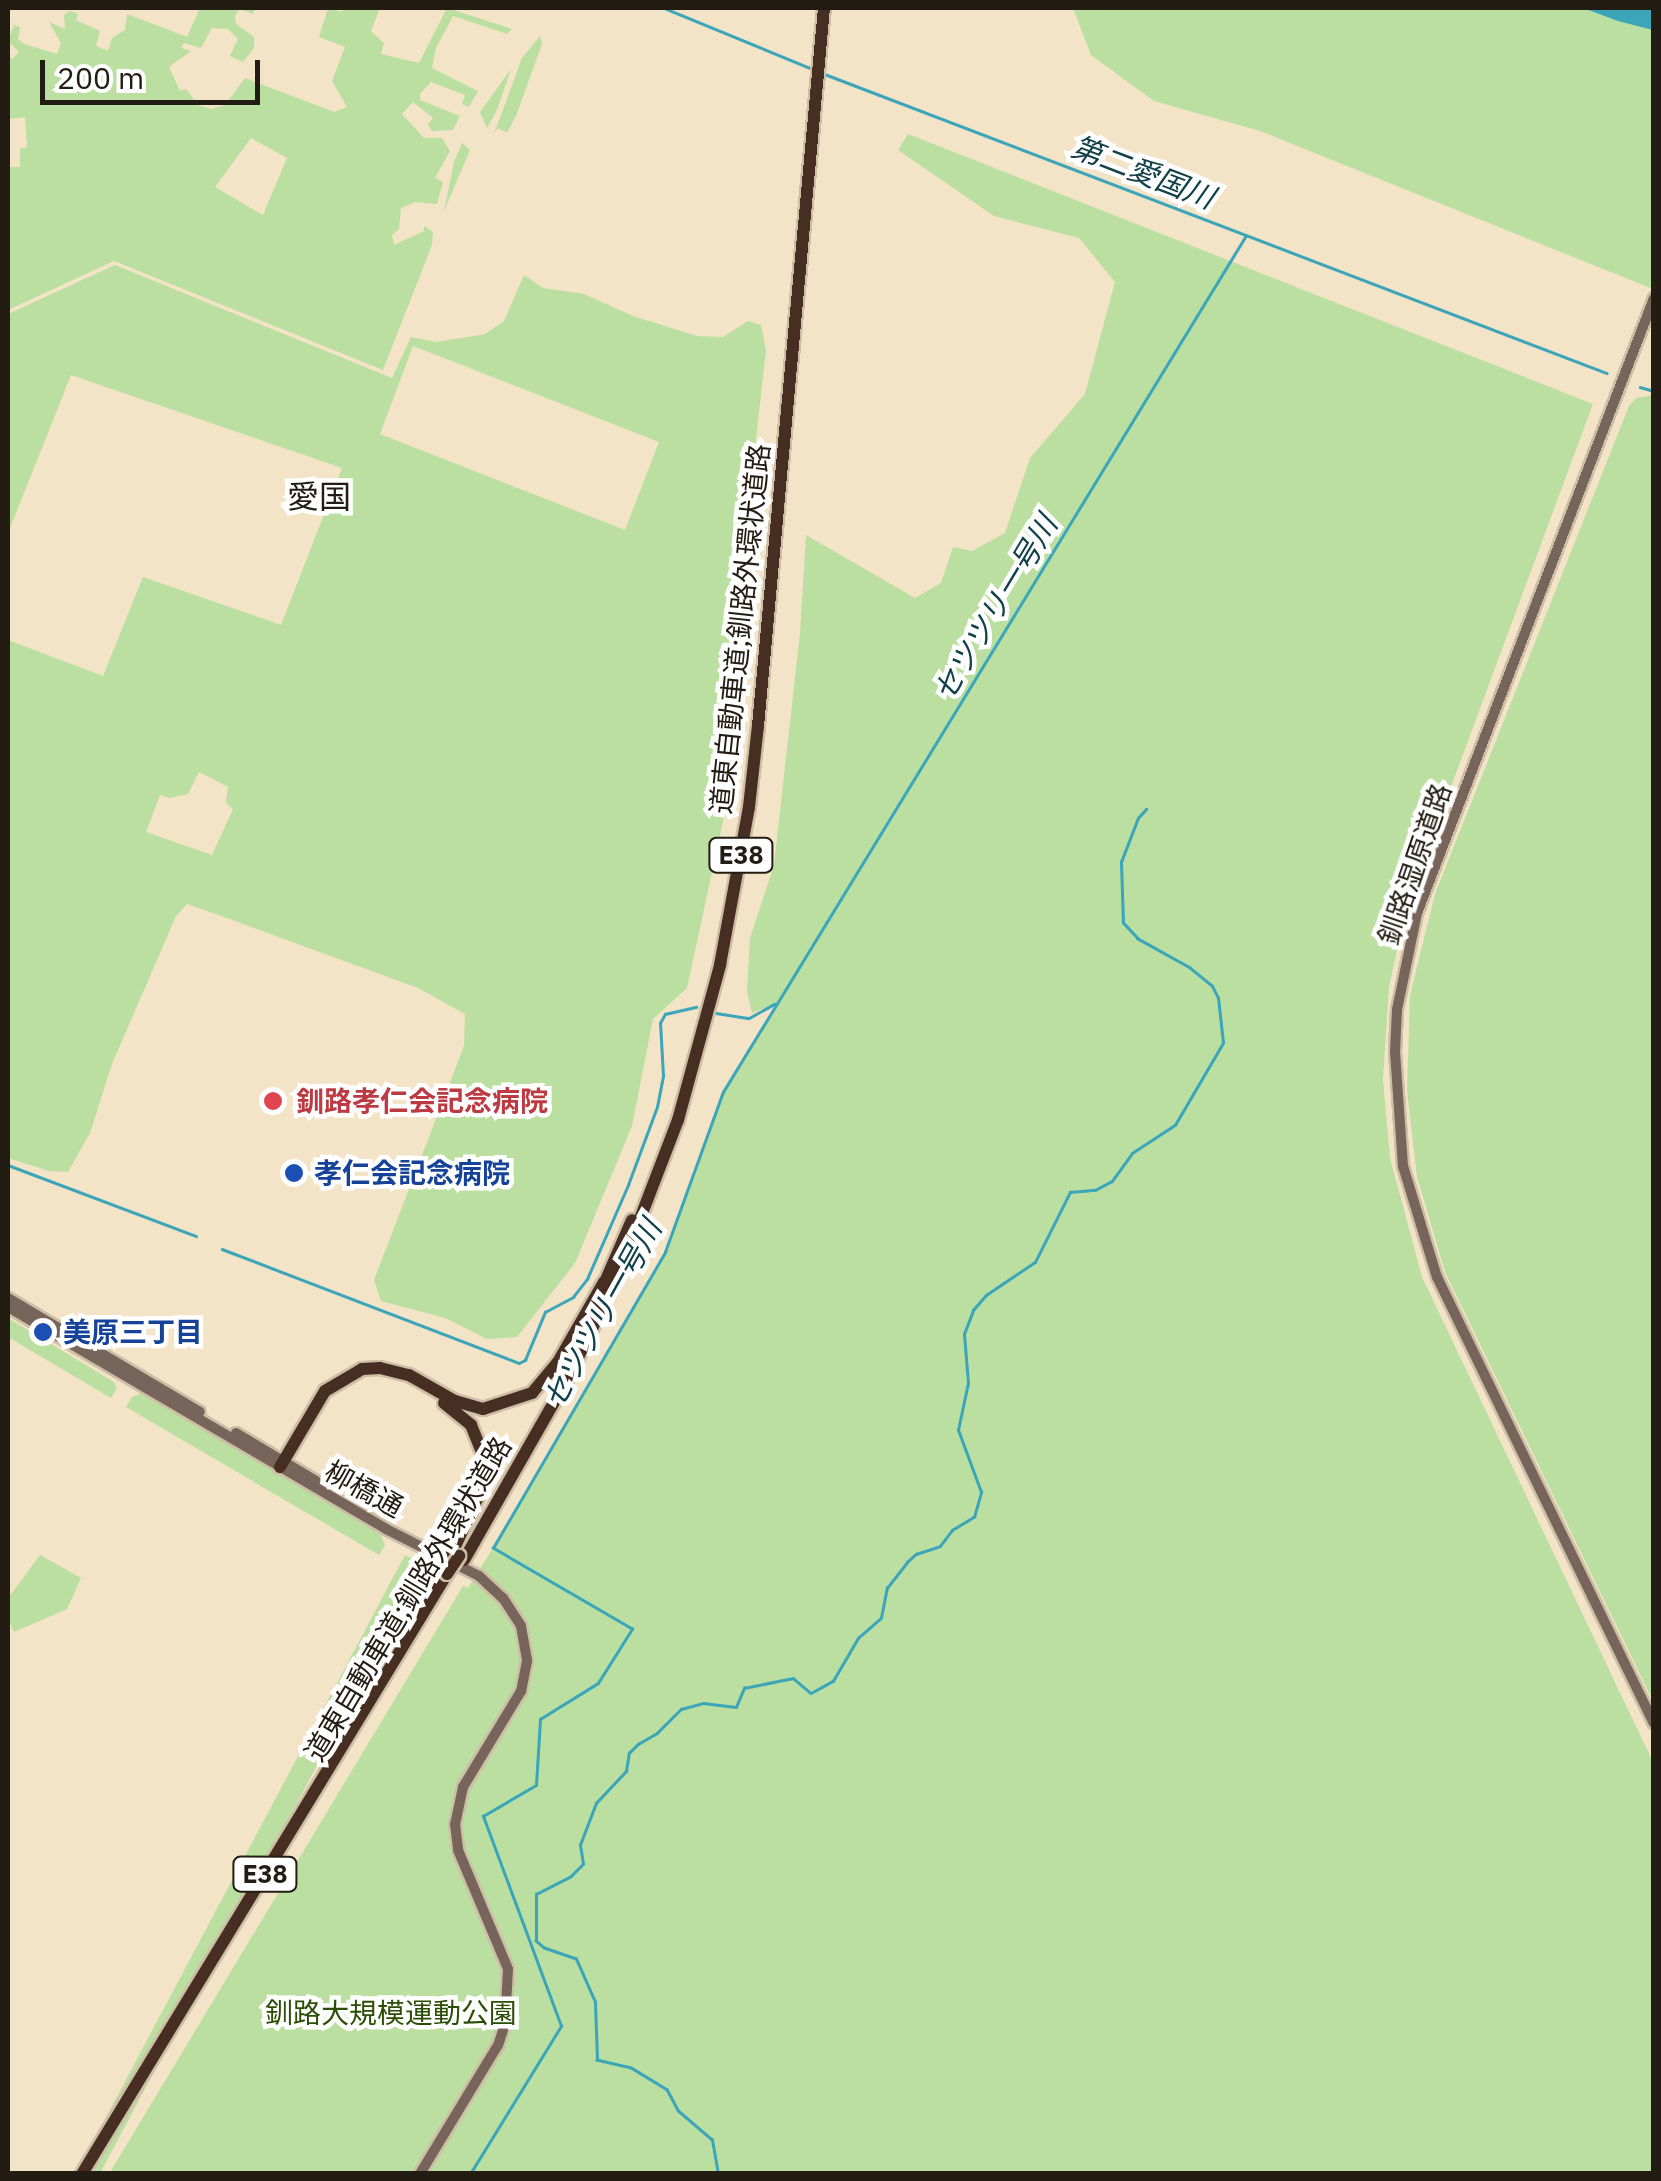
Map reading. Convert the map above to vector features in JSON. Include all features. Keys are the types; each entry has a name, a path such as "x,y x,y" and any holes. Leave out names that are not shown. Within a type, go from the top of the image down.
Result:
{"highway":[{"name":"道東自動車道;釧路外環状道路","path":"458,1556 568,1376 620,1271 678,1120 710,1004 749,807 820,8"},
{"name":"道東自動車道;釧路外環状道路","path":"86,2174 448,1574 561,1373 612,1268 644,1190 684,1070 728,884 750,724 812,96"},
{"path":"282,1463 325,1391 362,1369 380,1368 408,1375 455,1401 484,1409 532,1393 558,1362 612,1268"},
{"path":"282,1463 340,1387 380,1376 406,1382 461,1415 483,1454 482,1488 458,1556"},
{"name":"道東自動車道;釧路外環状道路","path":"86,2174 448,1574"}],"street":[{"name":"釧路湿原道路","path":"1654,298 1418,913 1397,1010 1395,1052 1404,1166 1436,1278 1654,1724"},
{"name":"柳橋通","path":"8,1298 493,1588 521,1626 527,1661 521,1691 463,1788 455,1824 458,1850 508,1970 504,2024 498,2045 420,2174"},
{"name":"柳橋通","path":"8,1307 282,1463"}],"green space":[{"path":"200,8 255,8 253,14 239,9 235,16 236,24 254,37 254,48 243,62 230,56 238,39 228,29 212,28 201,48 184,43 181,48 191,51 169,67 180,91 186,89 198,105 211,109 225,105 245,78 334,112 347,107 332,81 345,47 319,37 328,8 342,12 344,8 380,8 371,31 384,43 381,54 419,63 447,8 512,29 507,34 453,16 436,48 432,68 478,91 469,107 462,104 465,95 431,82 420,94 420,100 460,116 453,130 432,131 428,124 433,118 413,102 402,114 424,138 442,138 450,151 435,178 443,182 437,204 415,202 401,208 399,229 392,235 394,245 424,231 424,226 433,232 432,245 383,370 114,261 8,310 8,167 20,167 20,149 27,147 25,117 8,119 8,55 12,59 19,52 8,41 14,25 20,27 18,39 24,44 57,54 61,43 49,22 65,29 64,15 70,11 78,14 76,20 100,31 96,46 108,51 112,38 125,30 127,14 187,37","holes":["251,138 287,158 263,215 215,187"]},
{"path":"1073,8 1653,8 1653,289 1260,131 1154,101 1091,55"},
{"path":"540,36 542,44 516,116 507,133 498,128 494,134 522,58"},
{"path":"511,69 497,110 487,128 480,112"},
{"name":"釧路大規模運動公園","path":"908,134 1593,404 1406,908 1389,987 1383,1080 1390,1158 1422,1277 1653,1762 1653,2173 109,2174 463,1586 468,1588 493,1548 665,1252 723,1092 777,1003 752,1013 747,991 750,938 774,865 800,633 806,535 915,598 941,583 953,547 972,551 1005,533 1030,458 1085,394 1115,282 1079,238 994,216 898,150"},
{"path":"462,143 470,150 444,211 454,162"},
{"path":"115,265 392,378 411,337 437,342 485,334 504,321 524,275 543,288 584,294 633,316 697,336 723,337 748,321 761,325 766,350 748,509 748,587 733,775 687,988 653,1019 632,1126 575,1263 517,1337 487,1339 445,1318 381,1301 374,1280 464,1046 465,1014 418,988 227,918 187,904 176,916 112,1064 90,1133 68,1172 49,1171 8,1158 8,640 103,676 143,577 281,625 342,468 71,375 8,533 8,314","holes":["413,346 659,442 625,530 380,434","199,772 228,787 226,803 233,809 212,855 146,832 160,795 170,798 188,794"]},
{"path":"1654,395 1653,1701 1445,1272 1417,1177 1407,1091 1410,995 1435,894 1629,406 1636,398"},
{"path":"8,1318 114,1382 117,1388 111,1398 8,1337"},
{"path":"143,1393 380,1534 385,1545 379,1555 126,1407 132,1397"},
{"path":"40,1555 81,1578 67,1609 14,1632 8,1619 9,1597"},
{"path":"405,1555 424,1565 100,2174 76,2174"}],"water":[{"path":"1583,8 1653,8 1653,30 1618,21"}],"waterway":[{"name":"第二愛国川","path":"664,8 815,70"},
{"name":"第二愛国川","path":"822,73 1607,373"},
{"name":"セツツリ一号川","path":"470,2174 561,2026 483,1816 536,1785 540,1719 598,1683 632,1629 493,1548 665,1252 723,1092 1245,237"},
{"name":"第二愛国川","path":"1640,387 1654,391"},
{"path":"718,2174 712,2140 678,2111 667,2090 631,2068 597,2060 595,2002 576,1959 544,1948 536,1941 536,1894 571,1876 583,1864 580,1845 596,1803 626,1771 629,1753 638,1744 657,1733 681,1709 703,1703 736,1707 744,1688 793,1678 811,1693 833,1681 858,1638 881,1618 887,1588 907,1562 916,1554 940,1546 952,1530 974,1517 981,1492 958,1430 968,1383 964,1334 973,1310 986,1295 1035,1262 1070,1192 1095,1190 1112,1181 1132,1153 1175,1125 1223,1043 1218,998 1212,986 1190,968 1138,939 1123,923 1121,862 1138,818 1146,809"},
{"path":"716,1013 749,1018 774,1004"},
{"path":"222,1249 519,1363 525,1360 545,1312 573,1297 587,1279 628,1185 657,1107 663,1076 660,1023 665,1014 696,1007"},
{"path":"8,1165 196,1236"}],"place":[{"name":"釧路孝仁会記念病院","path":"273,1101"},
{"name":"孝仁会記念病院","path":"294,1173"},
{"name":"美原三丁目","path":"43,1332"}],"district":[{"name":"愛国","path":"319,496"}]}
